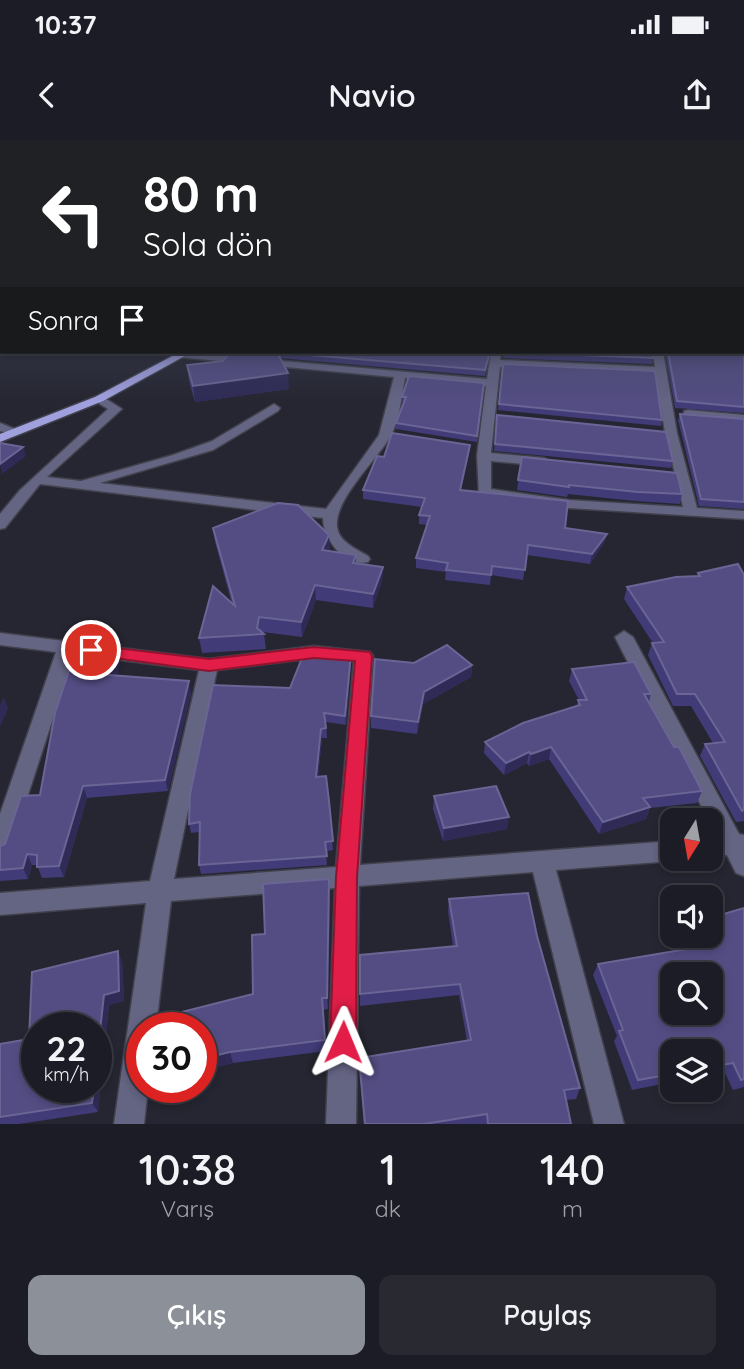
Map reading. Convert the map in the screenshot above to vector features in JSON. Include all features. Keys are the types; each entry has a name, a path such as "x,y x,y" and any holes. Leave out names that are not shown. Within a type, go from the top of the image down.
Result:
{"main road":[{"path":"0,438 99,399 182,354"}],"street":[{"path":"193,354 492,383"},
{"path":"658,354 668,413 664,432 673,476 691,512"},
{"path":"661,371 495,357 492,383 496,415 485,453 484,492 569,504 744,515"},
{"path":"362,559 340,549 330,537 329,514 391,435 400,376"},
{"path":"0,525 7,504 116,409 99,399"},
{"path":"80,485 204,449 274,408"},
{"path":"668,413 744,419"},
{"path":"0,427 14,431"},
{"path":"469,448 485,453 562,464"},
{"path":"37,480 329,514"},
{"path":"624,637 729,845 744,866"},
{"path":"0,639 209,665 314,652 364,656 346,877 341,1124"},
{"path":"0,847 67,648"},
{"path":"129,1124 160,890 209,665"},
{"path":"0,904 160,890 543,864 660,852"},
{"path":"543,864 609,1124"}],"building":[{"path":"229,354 278,354 288,373 193,386 187,365 223,361"},
{"path":"297,354 489,354 485,370"},
{"path":"554,354 653,354 653,358"},
{"path":"668,354 744,354 744,407 677,401"},
{"path":"503,364 655,371 662,420 499,404"},
{"path":"409,376 484,383 477,436 396,423 406,397 402,397"},
{"path":"680,414 744,419 744,502 701,499"},
{"path":"497,415 666,432 673,461 495,444"},
{"path":"392,433 470,445 460,490 568,501 565,528 607,534 592,554 528,545 525,570 492,566 491,575 446,570 448,563 416,558 430,516 419,515 425,498 363,490 377,456 384,457"},
{"path":"0,443 23,447 0,464"},
{"path":"522,457 677,473 682,494 569,487 518,480"},
{"path":"278,503 298,505 329,535 322,550 356,555 353,563 383,567 373,594 315,585 301,622 259,617 257,628 264,634 199,638 213,586 235,606 213,528"},
{"path":"738,564 744,575 742,811 705,744 725,742 695,694 677,694 652,643 664,642 627,587 676,577 700,576 698,573"},
{"path":"447,645 472,665 424,692 418,722 371,716 375,659 414,663"},
{"path":"77,646 117,651 109,675 189,681 165,780 83,786 59,866 37,867 37,855 27,854 23,868 0,870 0,846 5,844 21,796 40,795 55,713"},
{"path":"304,653 351,654 345,716 324,713 326,728 321,729 316,777 326,776 333,841 325,842 327,856 199,865 200,822 189,824 190,794 213,685 290,688"},
{"path":"634,662 651,694 644,694 674,747 679,747 702,791 643,798 650,807 603,822 551,747 531,754 529,752 506,763 485,742 523,723 580,705 578,700 587,700 572,669"},
{"path":"496,786 509,817 444,828 434,796"},
{"path":"329,879 327,998 322,998 325,1040 217,1055 217,1012 182,1012 253,994 252,935 265,934 263,884"},
{"path":"528,893 537,936 580,1088 564,1090 571,1124 488,1124 487,1114 424,1124 365,1124 359,1058 471,1040 460,984 360,994 360,955 457,946 449,899"},
{"path":"744,908 744,1079 741,1080 733,1063 723,1065 723,1039 660,1039 660,1076 638,1080 619,1031 623,1030 598,964 687,949 723,948 723,914"},
{"path":"118,951 119,991 104,995 102,1012 30,1012 32,972"},
{"path":"21,1040 21,1103 92,1103 0,1117 0,1044"}],"route":[{"path":"91,650 209,665 314,652 364,656 346,877 343,1042"}]}
